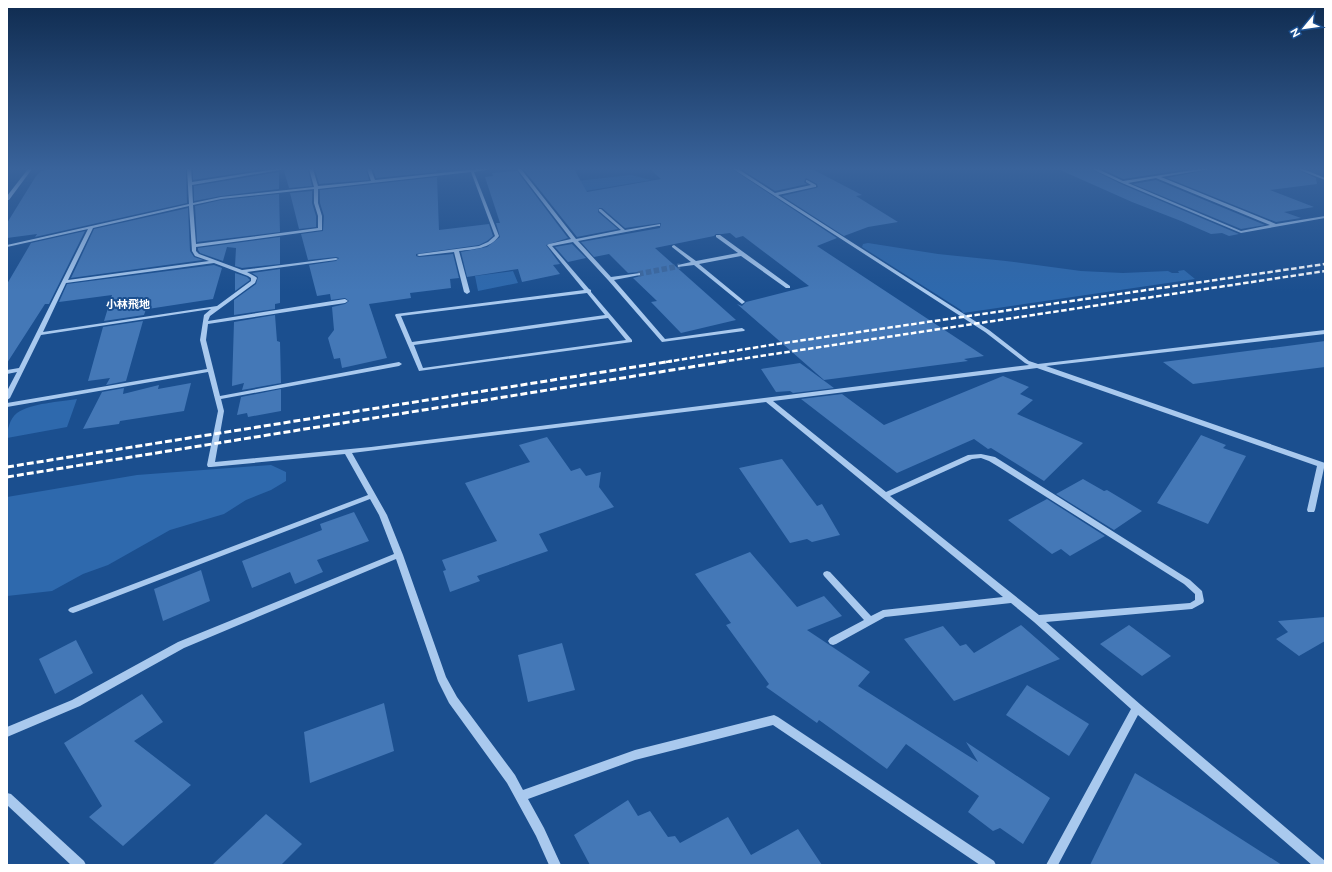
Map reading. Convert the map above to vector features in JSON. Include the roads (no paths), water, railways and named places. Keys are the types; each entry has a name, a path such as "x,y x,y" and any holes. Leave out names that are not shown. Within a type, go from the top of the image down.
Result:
{"street":[{"path":"7,246 166,210"},
{"path":"191,210 194,251 197,255 250,275 254,278 253,282 207,315 205,323 203,340 217,398 222,411 211,465 347,451 1035,366 1325,332"},
{"path":"194,246 320,229 320,216 318,210"},
{"path":"419,255 482,247 494,242 497,236 487,210"},
{"path":"551,210 575,241 664,341 742,330"},
{"path":"601,210 624,231"},
{"path":"798,210 987,331 1027,362 1035,366 1323,465 1311,510"},
{"path":"1188,210 1241,232 1325,217"},
{"path":"1237,210 1276,226"},
{"path":"589,291 398,316 421,370 630,341 589,291 549,245 658,225"},
{"path":"7,398 91,227"},
{"path":"718,236 788,287"},
{"path":"674,246 742,302"},
{"path":"456,250 467,292"},
{"path":"680,266 742,254"},
{"path":"242,272 336,259"},
{"path":"64,282 214,261"},
{"path":"610,279 638,274"},
{"path":"205,323 345,301"},
{"path":"38,334 218,307"},
{"path":"410,344 610,316"},
{"path":"217,398 399,364"},
{"path":"7,372 21,369"},
{"path":"7,405 210,370"},
{"path":"768,400 1037,619 1137,708 1321,865"},
{"path":"347,451 382,515 399,555 441,678 453,700 511,778 555,865"},
{"path":"885,495 964,460 982,456 992,459 1187,582 1199,592 1200,601 1192,606 1037,619"},
{"path":"73,610 372,496"},
{"path":"7,732 76,703 181,645 399,555"},
{"path":"827,574 870,621"},
{"path":"833,641 883,614 1012,599"},
{"path":"1052,865 1137,708"},
{"path":"521,796 635,755 774,720 990,865"},
{"path":"7,798 80,865"}],"tunnel":[{"path":"638,274 680,266"}],"railway":[{"path":"666,362 777,344 1325,264"},
{"path":"721,362 1325,271"},
{"path":"7,467 672,361"},
{"path":"7,477 728,361"}],"district":[{"name":"小林飛地","path":"128,304"}]}
